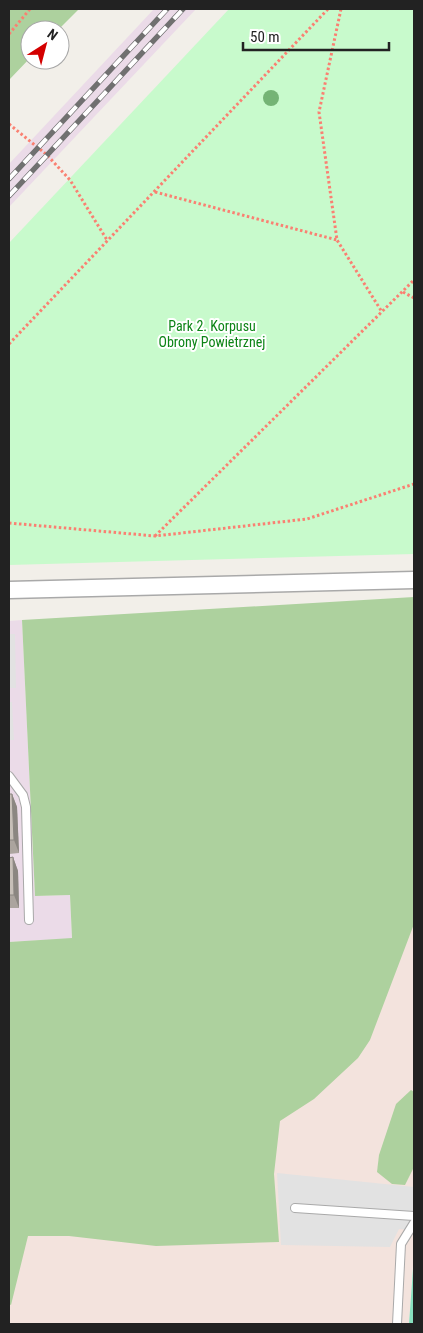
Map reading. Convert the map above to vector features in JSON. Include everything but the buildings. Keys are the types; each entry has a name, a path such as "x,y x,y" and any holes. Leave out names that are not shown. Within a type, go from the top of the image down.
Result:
{"street":[{"path":"9,590 414,580"}],"lane":[{"path":"9,776 23,795 26,806 29,920"},
{"path":"295,1208 414,1216"},
{"path":"397,1324 401,1244 414,1223"}],"path":[{"path":"9,34 30,9"},
{"path":"9,344 328,9"},
{"path":"341,9 319,112 337,240 382,312"},
{"path":"9,124 47,155 70,180 107,240"},
{"path":"155,192 337,240"},
{"path":"155,536 414,280"},
{"path":"403,292 414,298"},
{"path":"9,523 155,536 307,518 414,484"}],"shaded area":[{"path":"154,9 196,9 9,207 9,164"},
{"path":"22,620 35,896 70,895 72,939 9,942 9,621"},
{"path":"9,634 15,634 16,688 9,688"},
{"path":"9,702 12,702 14,740 9,740"},
{"path":"414,922 414,1250 409,1324 9,1324 9,942"},
{"path":"277,1173 414,1187 414,1230 399,1229 390,1247 281,1245"}],"green space":[{"path":"9,9 79,9 68,20 20,20 20,68 9,80"},
{"name":"Park 2. Korpusu Obrony Powietrznej","path":"229,9 414,9 414,554 9,565 9,243"},
{"path":"414,597 414,924 370,1040 358,1058 314,1099 280,1121 274,1174 279,1242 156,1246 69,1236 28,1236 11,1305 9,1304 9,942 72,938 70,895 35,896 22,620"},
{"path":"411,1090 414,1092 414,1167 405,1185 392,1184 377,1172 379,1155 396,1104"},
{"path":"414,1255 414,1324 409,1324"}],"railway":[{"path":"9,179 167,9"},
{"path":"9,196 183,9"}]}
